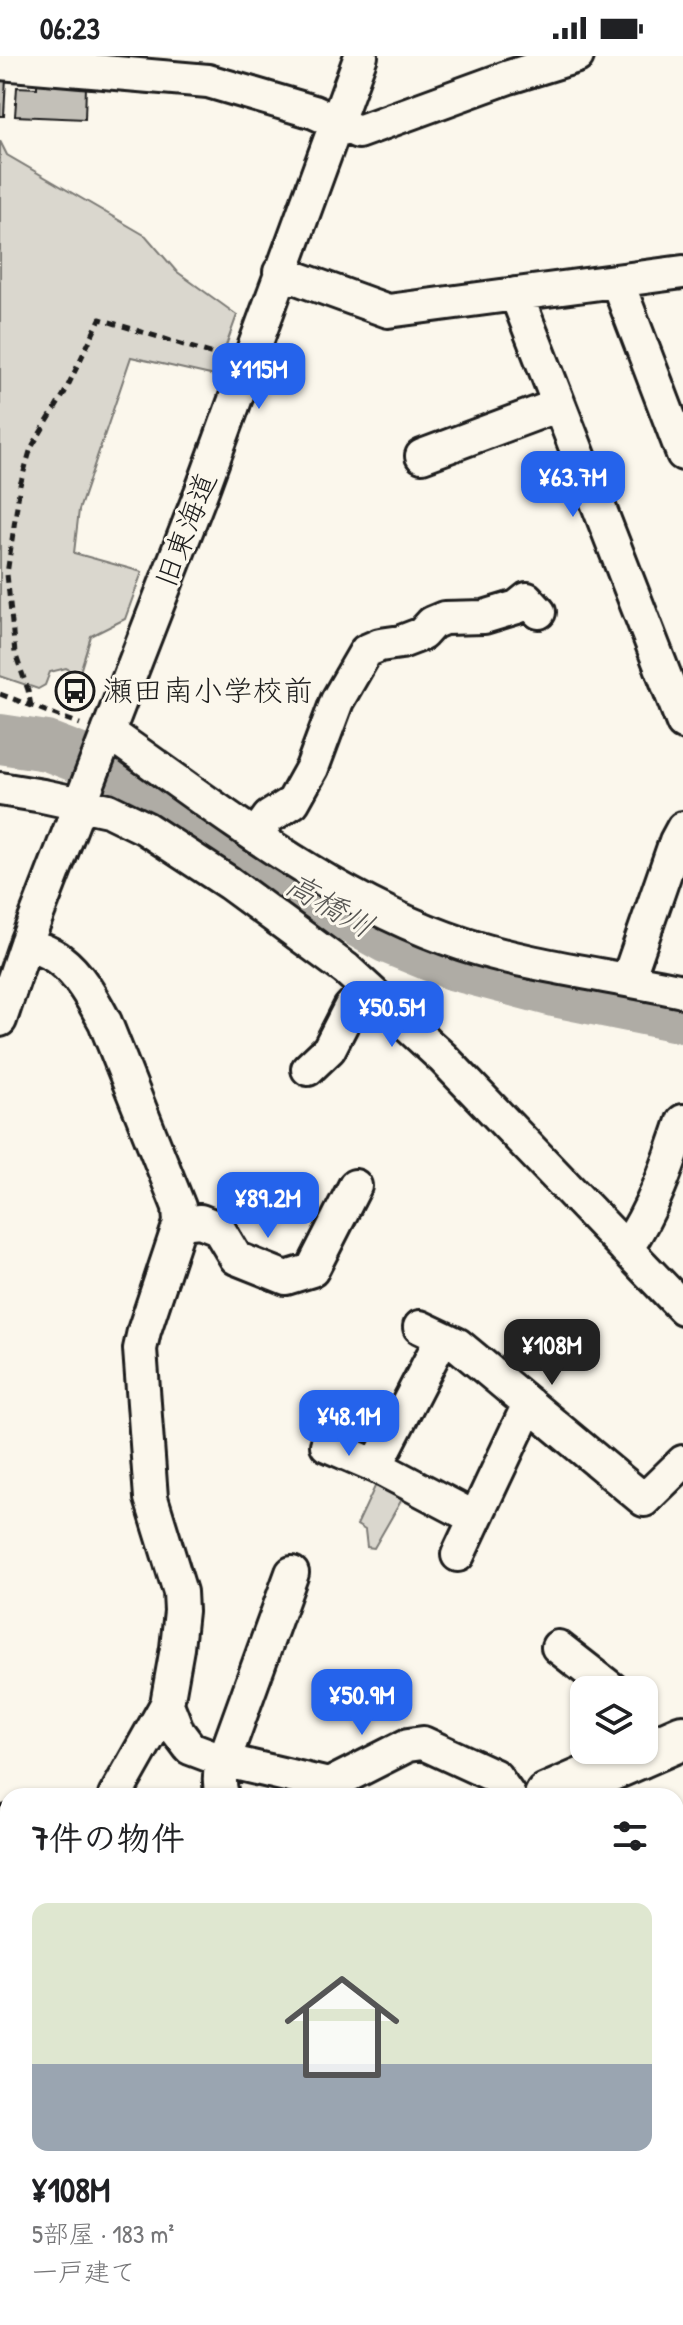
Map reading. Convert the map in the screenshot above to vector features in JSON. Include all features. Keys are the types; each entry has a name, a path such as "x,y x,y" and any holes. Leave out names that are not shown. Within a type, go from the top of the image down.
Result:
{"highway":[{"path":"563,1788 659,1740"}],"street":[{"name":"旧東海道","path":"3,1000 202,490 361,56"},
{"path":"0,63 208,68 358,132 509,77 577,56"},
{"path":"280,272 388,311 683,272"},
{"path":"617,281 675,409 683,454"},
{"path":"516,294 683,723"},
{"path":"422,456 559,405"},
{"path":"256,835 269,817 293,802 312,768 337,701 366,651 422,634 432,623 444,618 484,617 517,607 527,599 539,612"},
{"path":"105,739 286,856 364,900 425,929 463,944 527,961 683,991"},
{"path":"0,789 83,797 145,828 229,883 346,969 443,1058 683,1308"},
{"path":"628,979 683,828"},
{"path":"26,943 59,959 95,1003 179,1207 180,1223 140,1349 151,1498 180,1592 181,1611 167,1704 120,1788"},
{"path":"308,1069 329,1049 350,1008 368,989"},
{"path":"626,1249 657,1194 683,1121"},
{"path":"180,1223 200,1221 218,1228 236,1258 286,1278 312,1270 355,1186"},
{"path":"376,1466 431,1332 458,1345 644,1500 683,1462"},
{"path":"458,1555 529,1404"},
{"path":"327,1445 376,1466 475,1518"},
{"path":"220,1788 222,1760 292,1573"},
{"path":"558,1647 595,1676"},
{"path":"167,1704 178,1732 190,1748 222,1760 329,1785 408,1745 423,1743 495,1776 503,1788"}],"path":[{"path":"31,706 15,653 7,574 20,485 31,448 64,394 100,319 246,365"},
{"path":"0,694 105,739"}],"shaded area":[{"path":"0,141 7,155 146,236 176,271 237,315 215,376 131,357 79,510 74,553 142,572 125,619 91,636 79,675 66,668 50,672 45,685 38,689 0,676"},
{"path":"378,1480 405,1494 374,1548 367,1547 365,1530 357,1525"}],"building":[{"path":"0,76 6,77 4,116 0,116"},
{"path":"37,83 86,86 85,119 15,116 17,87 37,88"}],"waterway":[{"name":"高橋川","path":"0,739 47,746 133,779 302,891 386,938 452,965 554,992 683,1018"}],"place":[{"name":"瀬田南小学校前","path":"75,691"}]}
